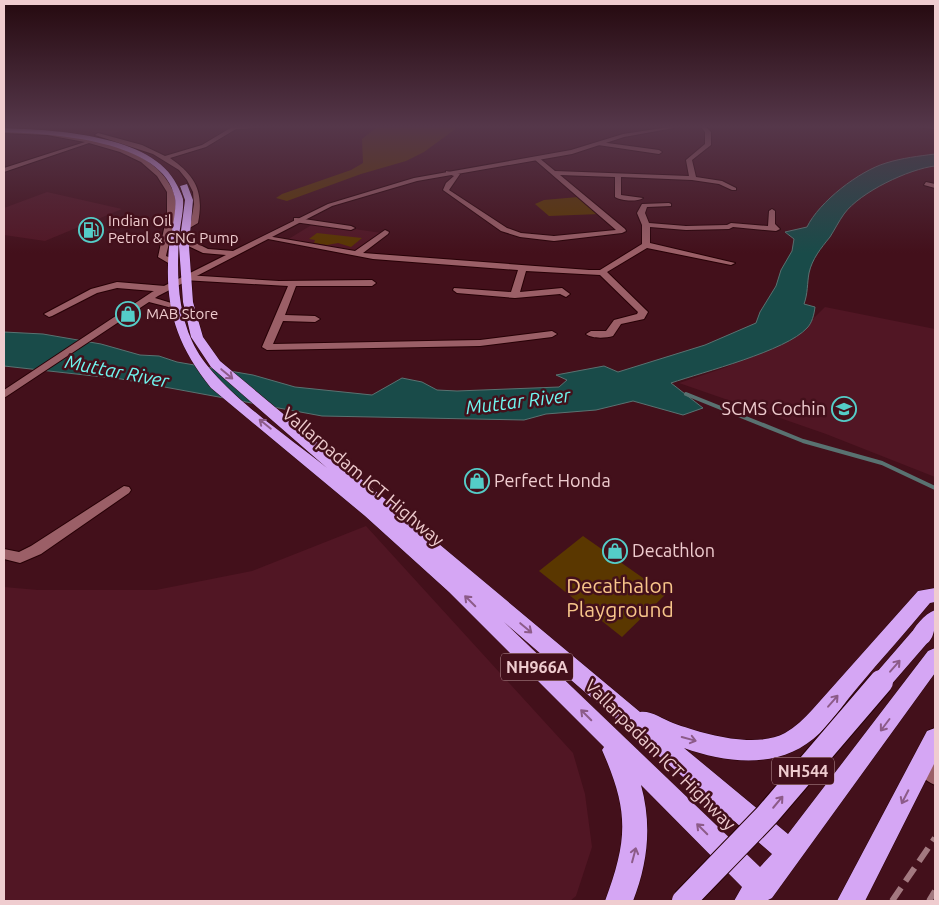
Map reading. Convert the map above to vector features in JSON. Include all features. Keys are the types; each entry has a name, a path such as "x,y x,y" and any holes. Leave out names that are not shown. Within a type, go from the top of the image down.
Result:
{"highway":[{"name":"Vallarpadam ICT Highway","path":"162,169 176,186 179,198 169,287 191,338 200,368 216,385 310,452 628,714 790,853"},
{"name":"Vallarpadam ICT Highway","path":"170,169 175,173 187,191 186,278 191,338"},
{"name":"Vallarpadam ICT Highway","path":"310,452 456,587 605,734 755,895"},
{"path":"628,714 678,736 710,745 748,750 784,745 808,729 925,596 935,595"},
{"name":"NH544","path":"684,901 767,815 935,618"},
{"path":"755,895 790,853 935,658"},
{"path":"605,734 626,772 634,808 636,847 619,901"},
{"path":"851,901 929,769 935,738"}],"street":[{"path":"153,169 166,182 171,194 171,209 162,257 173,262"},
{"path":"179,169 187,175 197,194 194,223 186,228"},
{"path":"5,394 147,299 267,238 298,220 360,194 465,169"},
{"path":"448,172 458,175 448,184 446,190 491,222 523,236 556,238 622,231 549,169"},
{"path":"691,169 693,178"},
{"path":"554,173 693,178 720,182 734,190"},
{"path":"618,176 618,197 640,198"},
{"path":"926,184 935,186"},
{"path":"646,245 646,225 641,213 644,210 644,205 669,205"},
{"path":"646,225 686,228 729,227 730,225 776,229 771,225 772,211"},
{"path":"298,220 351,228"},
{"path":"357,254 385,232"},
{"path":"267,238 357,254 589,273 602,272 646,245 731,263"},
{"path":"185,241 206,250 235,253"},
{"path":"514,295 523,268"},
{"path":"591,334 610,334 611,327 620,319 641,317 643,312 602,272"},
{"path":"186,278 293,284 372,283"},
{"path":"293,284 267,347 480,343 552,334"},
{"path":"49,314 94,292 111,286 169,287"},
{"path":"457,290 514,295 562,291 566,294"},
{"path":"147,299 176,306"},
{"path":"279,318 315,318"},
{"path":"4,554 20,558 36,550 124,490"}],"shaded area":[{"path":"47,192 122,209 45,241 4,235 4,208"},
{"path":"313,224 382,233 356,253 287,240"},
{"name":"SCMS Cochin","path":"825,307 935,329 935,477 826,434 679,383 727,367 807,325"},
{"path":"366,526 573,753 585,794 592,847 576,896 570,901 4,901 4,587 38,590 156,590 252,571"}],"green space":[{"path":"377,169 287,201 276,198 282,194 351,170"},
{"path":"578,197 600,214 549,216 535,204 544,200"},
{"path":"317,233 362,238 351,247 338,243 327,245 314,243 315,240 309,239"},
{"name":"Decathalon Playground","path":"583,536 666,594 622,637 539,571"}],"water":[{"name":"Muttar River","path":"871,169 920,169 873,190 851,206 844,214 817,254 810,268 804,304 815,307 813,319 807,328 796,337 763,353 671,383 703,408 683,415 633,401 596,410 546,414 524,420 322,416 121,379 4,366 4,332 43,334 101,344 140,355 159,356 177,362 253,375 295,387 372,395 402,378 422,382 437,390 559,387 567,380 556,375 604,366 618,372 705,345 756,323 792,251 794,239 785,232 807,227 813,217 830,198"}],"waterway":[{"path":"686,394 803,441 882,463 935,488"}],"railway":[{"path":"892,901 935,838"},
{"path":"929,901 935,891"}],"place":[{"name":"Indian Oil Petrol & CNG Pump","path":"91,230"},
{"name":"MAB Store","path":"128,314"},
{"name":"SCMS Cochin","path":"844,409"},
{"name":"Perfect Honda","path":"477,481"},
{"name":"Decathlon","path":"615,551"}]}
